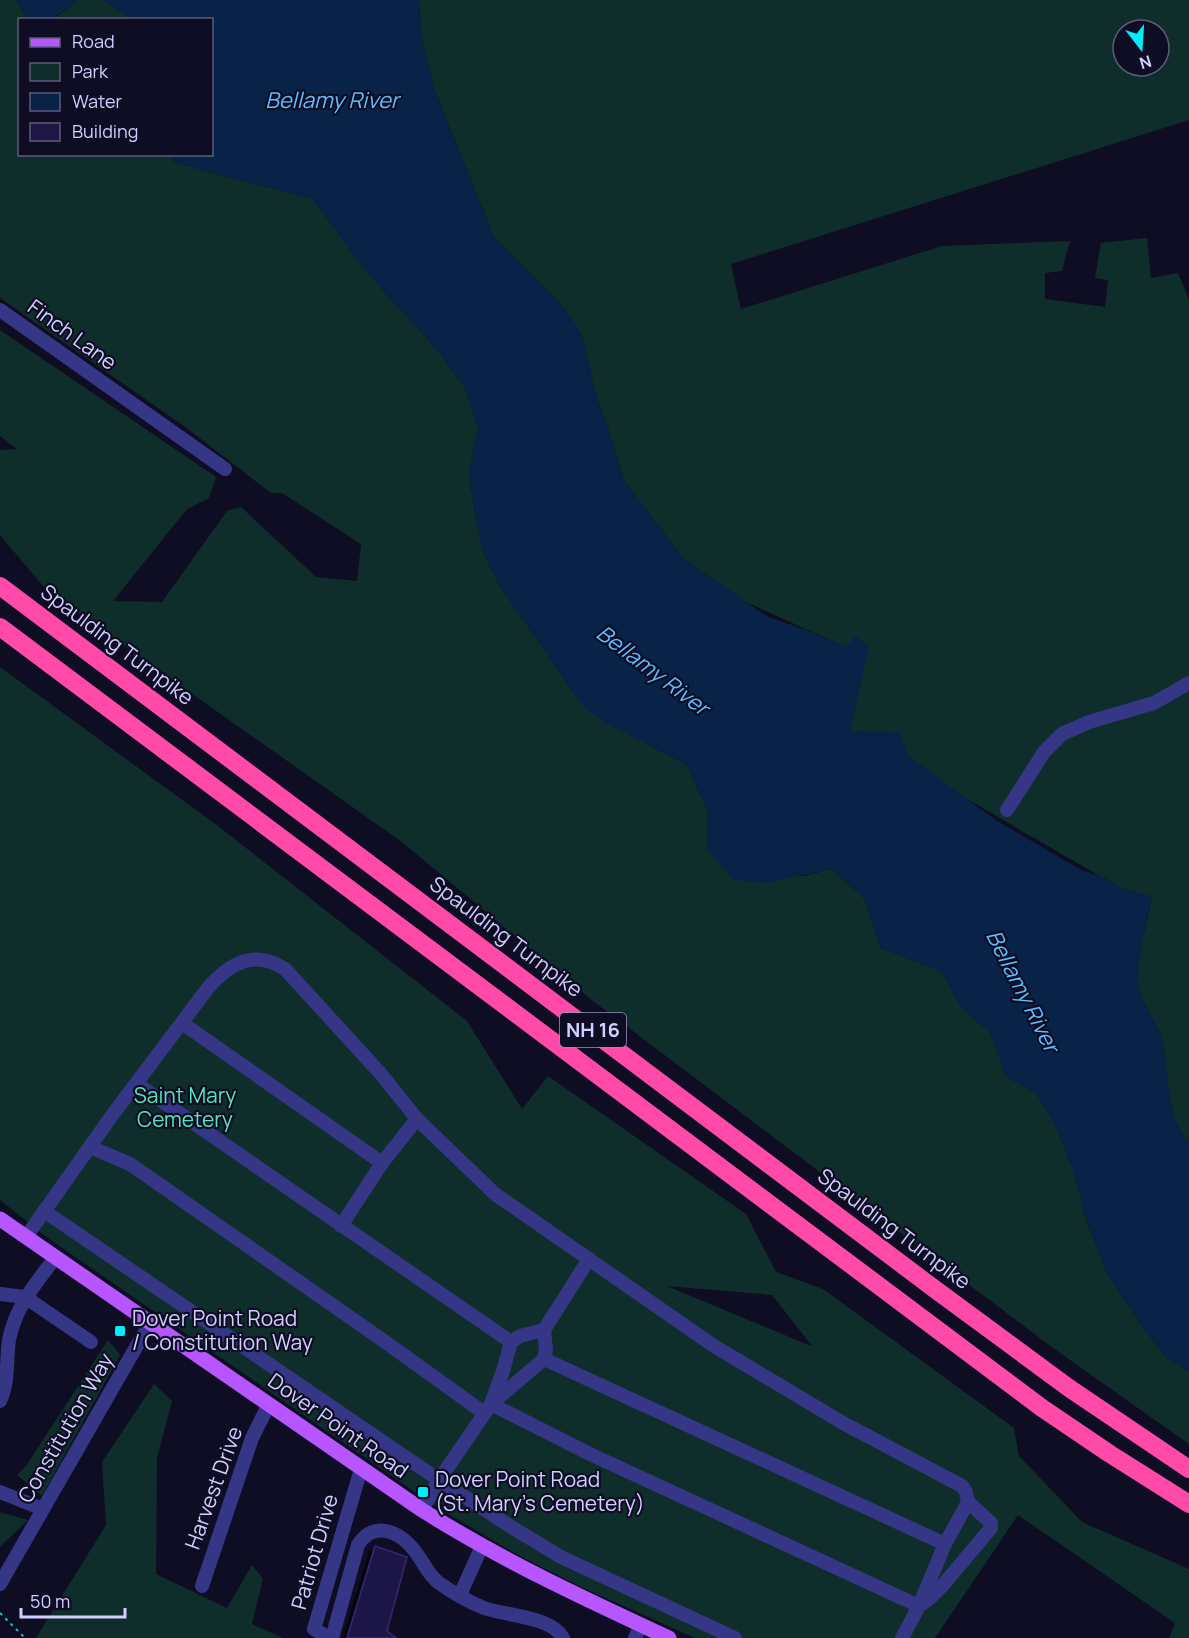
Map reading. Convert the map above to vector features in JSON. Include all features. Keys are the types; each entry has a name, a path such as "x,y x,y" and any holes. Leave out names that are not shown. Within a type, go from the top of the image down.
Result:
{"highway":[{"name":"Spaulding Turnpike","path":"0,586 936,1290 1069,1388 1189,1469"},
{"name":"NH 16","path":"0,627 1042,1408 1189,1504"}],"main road":[{"name":"Dover Point Road","path":"0,1219 422,1510 482,1546 638,1631 669,1638"}],"street":[{"name":"Finch Lane","path":"0,310 225,469"},
{"path":"1007,810 1044,752 1062,734 1089,722 1154,703 1189,683"},
{"path":"26,1237 90,1147 221,973 248,960 263,959 275,963 285,969 302,987 381,1074 417,1119 495,1194 714,1346 843,1423 962,1486 968,1502 991,1523 991,1528 943,1585 919,1606"},
{"path":"182,1023 382,1163"},
{"path":"138,1084 511,1342"},
{"path":"341,1226 382,1163 417,1119"},
{"path":"90,1147 129,1164 384,1341 487,1409 919,1606"},
{"path":"44,1211 439,1480 561,1557 735,1638"},
{"path":"0,1401 5,1388 8,1349 14,1322 25,1297 55,1258"},
{"path":"487,1409 544,1359 546,1350 544,1330 589,1259"},
{"path":"0,1294 25,1297 91,1342"},
{"name":"Constitution Way","path":"0,1584 150,1323"},
{"path":"422,1510 439,1480 487,1409 503,1371 511,1342 520,1336 544,1330"},
{"path":"544,1359 945,1544"},
{"name":"Harvest Drive","path":"202,1586 252,1438 269,1404"},
{"name":"Patriot Drive","path":"331,1638 314,1629 361,1470"},
{"path":"0,1492 43,1509"},
{"path":"902,1638 919,1606 945,1544 968,1502"},
{"path":"331,1638 358,1545 363,1537 372,1531 381,1530 393,1533 413,1548 438,1583 482,1607 550,1625 558,1630 563,1638"},
{"path":"460,1595 482,1546"}],"path":[{"path":"0,1613 25,1638"}],"green space":[{"path":"0,0 16,0 27,18 18,18 18,156 169,156 176,163 313,199 366,271 440,353 466,389 478,428 469,474 484,555 499,584 573,692 603,721 686,764 707,808 708,851 803,876 832,869 864,898 881,948 941,971 962,1008 990,1032 1006,1076 1037,1094 1054,1123 1073,1169 1086,1219 1107,1273 1138,1321 1167,1358 1189,1371 1189,1444 1053,1348 593,1001 402,842 48,592 0,535 0,450 17,449 0,436 0,330 216,477 209,498 187,509 113,601 162,602 227,511 241,507 316,577 357,581 361,544 282,493 271,493 184,426 0,298"},
{"path":"78,0 104,0 131,18 55,18"},
{"path":"419,0 1189,0 1189,120 731,264 741,309 942,246 1070,241 1062,271 1045,273 1045,299 1105,307 1108,280 1095,278 1101,243 1147,238 1151,278 1178,273 1189,300 1189,1142 1175,1120 1160,1033 1143,1001 1138,983 1140,951 1152,897 1122,889 850,731 845,647 746,602 684,559 624,481 597,400 582,335 564,308 494,237 434,89 421,34"},
{"name":"Saint Mary Cemetery","path":"0,667 218,826 467,1021 522,1109 548,1076 746,1214 776,1272 823,1289 1014,1428 1019,1456 1082,1522 1189,1569 1189,1638 1169,1638 1175,1623 1018,1515 935,1638 695,1638 581,1587 518,1555 438,1508 45,1236 0,1200","holes":["667,1286 772,1295 812,1346"]},
{"path":"108,1340 120,1355 42,1496 17,1475 26,1466"},
{"path":"154,1384 172,1401 157,1458 156,1574 227,1608 252,1565 263,1579 252,1624 283,1638 36,1638 106,1525 102,1462"},
{"path":"0,1512 28,1520 0,1547"}],"water":[{"path":"16,0 78,0 53,18 27,18"},
{"name":"Bellamy River","path":"104,0 419,0 421,34 434,89 494,237 564,308 582,335 597,400 624,481 684,559 768,617 804,629 845,647 856,636 869,647 850,731 899,732 909,756 997,821 1081,870 1107,878 1122,889 1152,897 1144,929 1138,983 1143,1001 1160,1033 1175,1120 1189,1142 1189,1371 1167,1358 1138,1321 1107,1273 1086,1219 1073,1169 1054,1123 1037,1094 1006,1076 990,1032 962,1008 941,971 881,948 864,898 832,869 765,883 734,880 708,851 707,808 686,764 603,721 586,709 499,584 484,555 469,473 478,428 466,389 440,353 366,271 313,199 176,163 169,156 213,156 213,18 131,18"}],"building":[{"path":"375,1546 407,1557 387,1631 396,1638 347,1638"}],"place":[{"name":"Dover Point Road / Constitution Way","path":"120,1331"},
{"name":"Dover Point Road (St. Mary's Cemetery)","path":"423,1492"}]}
